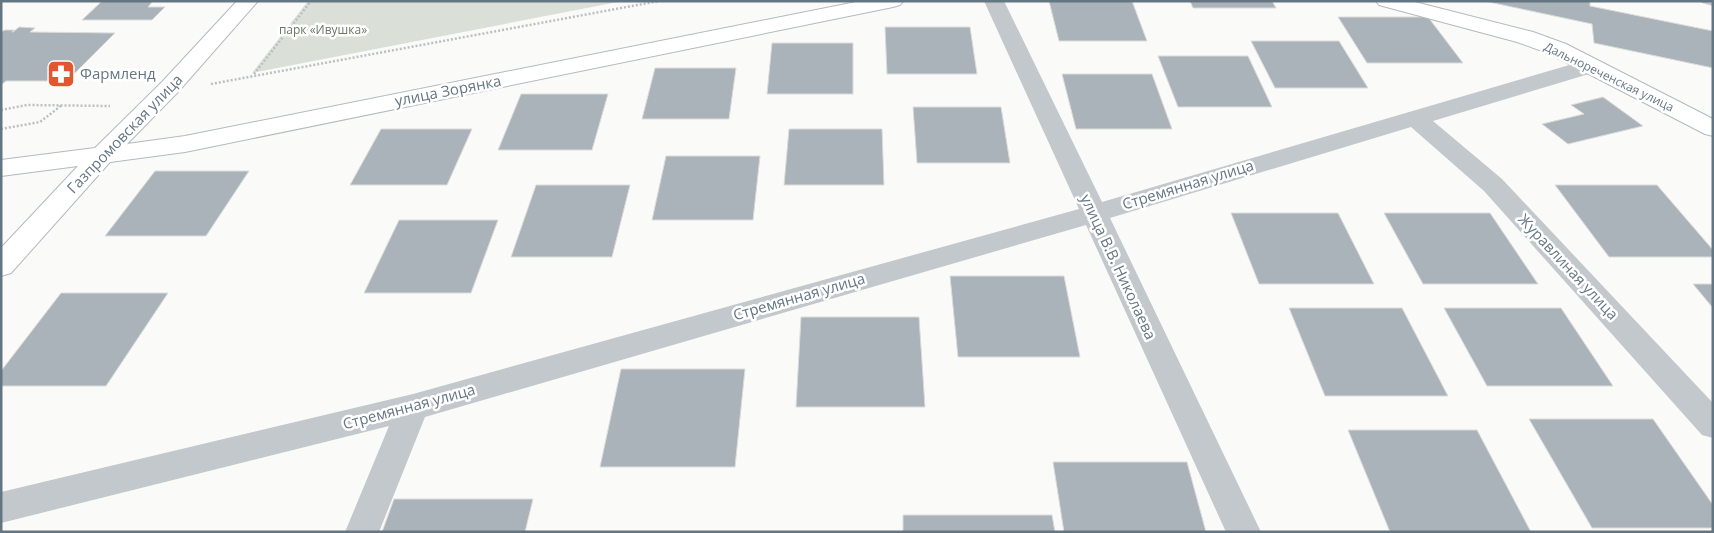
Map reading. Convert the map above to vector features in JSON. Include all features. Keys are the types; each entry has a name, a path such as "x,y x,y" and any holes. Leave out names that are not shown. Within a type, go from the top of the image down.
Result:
{"street":[{"name":"Газпромовская улица","path":"1,266 104,154 170,87 248,1"},
{"name":"улица Зорянка","path":"1,168 185,144 893,1"},
{"name":"улица В.В. Николаева","path":"994,1 1244,532"},
{"name":"Дальнореченская улица","path":"1394,2 1525,37 1558,49 1713,129"},
{"name":"Стремянная улица","path":"1,508 412,407 1093,214 1591,66"},
{"name":"Журавлиная улица","path":"1415,118 1493,185 1713,425"},
{"path":"362,532 412,407"}],"lane":[{"path":"1706,1 1713,3"}],"path":[{"path":"311,1 254,74 477,36 659,1"},
{"path":"1,129 40,122 63,105"}],"green space":[{"name":"парк «Ивушка»","path":"308,1 623,1 252,73"}],"building":[{"path":"102,1 153,1 148,7 165,7 152,20 82,20"},
{"path":"1049,1 1132,1 1147,41 1059,41"},
{"path":"1190,1 1272,1 1276,8 1193,8"},
{"path":"1484,1 1590,1 1590,6 1713,31 1713,68 1594,43 1592,24"},
{"path":"1338,17 1428,17 1463,63 1367,63"},
{"path":"19,27 35,28 30,32 115,33 67,81 6,81 1,85 1,32 14,30 13,32"},
{"path":"885,27 970,27 977,74 887,74"},
{"path":"1251,41 1339,41 1368,88 1275,88"},
{"path":"772,43 853,43 853,94 767,94"},
{"path":"1158,56 1248,56 1272,107 1178,107"},
{"path":"655,68 736,68 729,119 642,119"},
{"path":"1062,74 1152,74 1172,129 1076,129"},
{"path":"521,94 608,94 592,150 498,150"},
{"path":"1603,97 1643,126 1568,144 1542,124 1584,114 1571,105"},
{"path":"913,107 1001,107 1010,163 917,163"},
{"path":"381,129 472,129 447,185 350,185"},
{"path":"789,129 882,129 884,185 784,185"},
{"path":"666,156 760,156 753,220 652,220"},
{"path":"155,171 249,171 206,236 105,236"},
{"path":"536,185 630,185 612,257 511,257"},
{"path":"1555,185 1657,185 1713,250 1713,257 1609,257"},
{"path":"1231,213 1338,213 1374,284 1259,284"},
{"path":"1384,213 1490,213 1538,284 1423,284"},
{"path":"399,220 498,220 471,293 364,293"},
{"path":"950,276 1064,276 1080,357 958,357"},
{"path":"1693,284 1713,284 1713,308"},
{"path":"61,293 168,293 106,386 1,386 1,371"},
{"path":"1289,308 1402,308 1448,396 1325,396"},
{"path":"1444,308 1561,308 1613,386 1487,386"},
{"path":"801,317 919,317 925,407 796,407"},
{"path":"621,369 745,369 735,467 600,467"},
{"path":"1529,419 1653,419 1713,505 1713,528 1592,528"},
{"path":"1348,430 1477,430 1531,532 1390,532"},
{"path":"1053,462 1187,462 1206,532 1064,532"},
{"path":"394,499 533,499 525,532 382,532"},
{"path":"903,515 1052,515 1055,532 903,532"}],"place":[{"name":"Фармленд","path":"61,74"}]}
